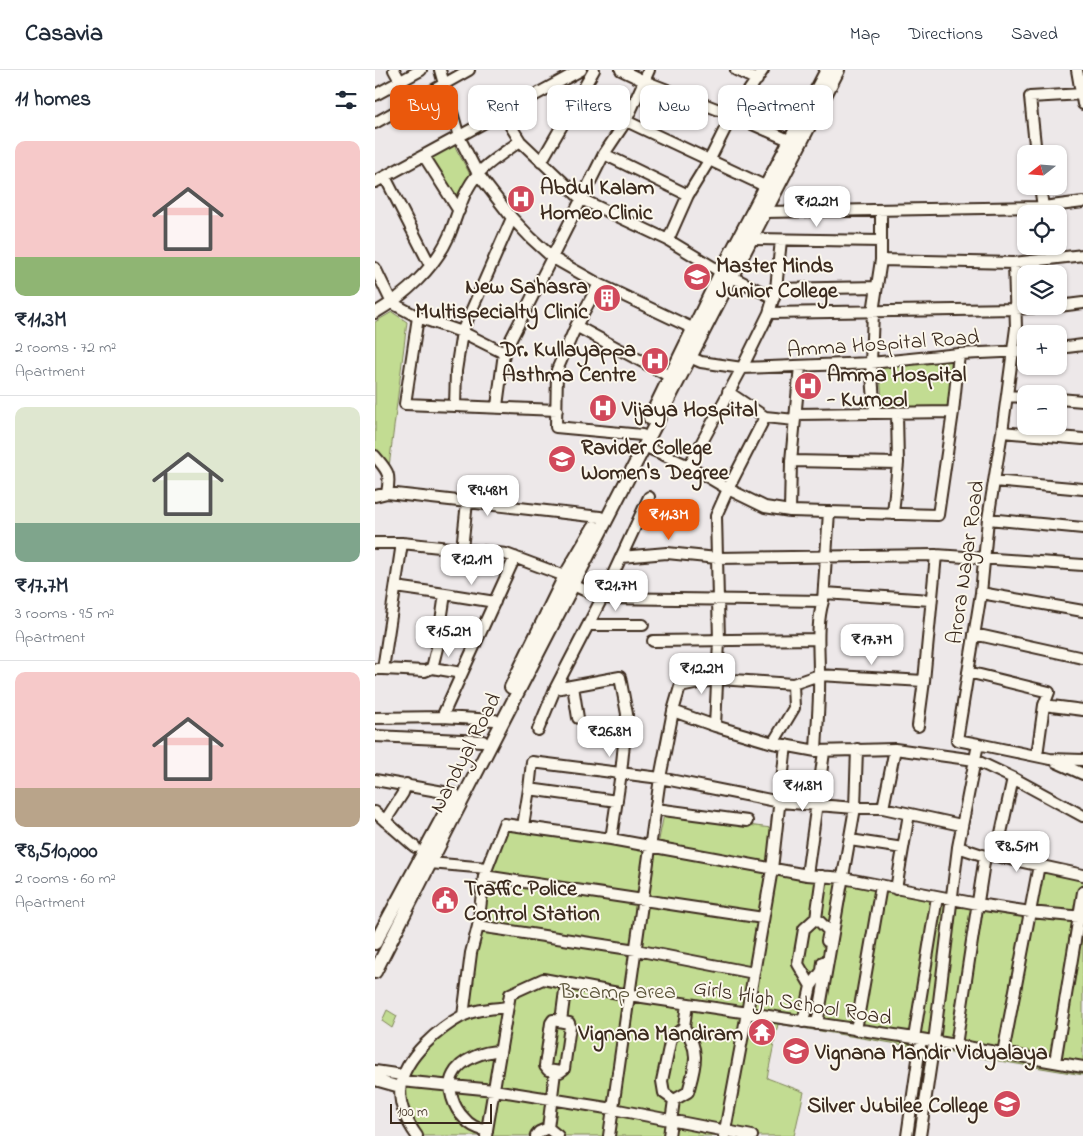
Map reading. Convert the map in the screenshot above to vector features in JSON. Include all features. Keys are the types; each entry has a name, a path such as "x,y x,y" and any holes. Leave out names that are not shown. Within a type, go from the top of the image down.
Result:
{"main road":[{"name":"Nandyal Road","path":"375,943 378,927 455,794 643,440 767,187 827,70"},
{"name":"Nandyal Road","path":"375,972 600,517 643,440 669,376 686,355 694,329 726,274 752,239 838,70"}],"street":[{"path":"394,70 401,81"},
{"path":"375,95 421,70"},
{"path":"440,70 444,85 469,70"},
{"path":"537,93 581,70"},
{"path":"541,162 594,70"},
{"path":"621,70 644,81 718,109"},
{"path":"630,112 649,70"},
{"path":"736,70 757,80"},
{"path":"754,85 763,70"},
{"path":"1035,145 1030,97 1083,98 1077,70"},
{"path":"375,123 390,115"},
{"path":"630,123 767,187"},
{"path":"457,130 478,174 512,218 553,258 599,284 694,329"},
{"path":"375,182 471,130"},
{"path":"513,130 520,141 581,199 668,240 726,274 775,293 877,288"},
{"path":"497,406 504,353 604,154 620,130"},
{"path":"668,240 689,195 725,130"},
{"path":"766,130 791,141"},
{"path":"375,313 392,303 426,272 448,239 464,198 478,174 520,141"},
{"path":"604,154 689,195"},
{"path":"425,156 459,210"},
{"path":"385,177 431,265"},
{"path":"1067,205 1083,202"},
{"path":"875,413 871,363 873,312 881,260 881,210"},
{"path":"765,212 1017,210"},
{"path":"455,406 461,332 512,218"},
{"path":"752,239 881,241"},
{"path":"689,466 742,368 769,313 775,293 781,240"},
{"path":"881,260 1014,262 1083,256"},
{"name":"Arora Nagar Road","path":"978,744 957,740 981,593 987,519 1002,432 1016,328 1017,309 1014,262"},
{"path":"375,268 392,303 418,317 461,332 504,353"},
{"path":"599,284 575,326 557,370 557,427 643,440 667,458 689,466 727,489 765,507 790,511 938,515 953,412 959,354"},
{"path":"1067,305 1083,303"},
{"path":"769,313 1017,309"},
{"path":"418,317 405,404 497,406 557,410"},
{"path":"575,326 669,376"},
{"path":"1067,347 1083,345"},
{"name":"Amma Hospital Road","path":"742,368 871,363 959,354 1017,352"},
{"path":"686,355 701,362 742,368"},
{"path":"790,511 791,462 800,366"},
{"path":"728,392 765,416 795,417 953,412"},
{"path":"1007,396 1017,397"},
{"path":"1067,400 1083,401"},
{"path":"893,514 898,462 897,413"},
{"path":"715,726 719,679 716,516 727,489 765,416"},
{"path":"1002,432 1083,439"},
{"path":"375,456 388,472 387,493"},
{"path":"791,462 898,462"},
{"path":"994,481 1083,489"},
{"path":"375,496 387,493 600,517"},
{"path":"538,730 555,689 602,598 649,497"},
{"path":"462,549 467,502"},
{"path":"807,875 817,804 820,752 818,639 829,512"},
{"path":"987,519 1083,528"},
{"path":"402,542 396,588 379,669 425,671 432,668 462,673"},
{"path":"375,543 402,542 506,554 569,581 602,598 718,600 823,597 931,600"},
{"path":"621,557 667,553 717,558 936,555 1083,565"},
{"path":"918,726 936,555"},
{"path":"442,717 515,557"},
{"path":"396,588 495,602"},
{"path":"981,593 1083,611"},
{"path":"432,668 445,594"},
{"path":"588,625 643,625"},
{"path":"973,634 1083,658"},
{"path":"653,641 818,639"},
{"path":"968,672 1049,692 1044,705 1037,756"},
{"path":"609,1136 659,778 673,711 681,687 719,679 793,684 819,675 924,681"},
{"path":"555,689 620,677 627,714 621,773 611,839"},
{"path":"773,743 794,708 793,684"},
{"path":"573,686 578,718"},
{"path":"1044,705 1083,710"},
{"path":"673,711 773,743 820,752 857,749 895,749 975,760 1013,778 1083,816"},
{"path":"375,718 442,717 495,720"},
{"path":"375,736 483,741"},
{"path":"920,1136 953,899 961,825 978,744 1050,759 1083,760"},
{"path":"724,1133 772,869 786,745"},
{"path":"817,1024 855,808 857,749"},
{"path":"883,808 895,749"},
{"path":"1050,759 1083,774"},
{"path":"523,826 532,762 659,778 780,802 855,808 883,808 961,825"},
{"path":"956,1045 978,904 1013,778"},
{"path":"375,780 455,794"},
{"path":"385,821 403,793 406,784"},
{"path":"529,789 617,802"},
{"path":"656,809 747,821"},
{"path":"375,812 415,847"},
{"path":"896,889 909,814"},
{"path":"463,1016 471,953 478,926 486,872 504,824 611,839 807,875 843,878 978,904 1081,917"},
{"path":"850,840 903,848"},
{"path":"958,847 991,856 1083,875"},
{"path":"430,863 643,901 763,918"},
{"path":"1003,1053 1039,865"},
{"path":"811,986 798,964 804,929 816,918 822,876"},
{"path":"856,1030 881,886"},
{"path":"1055,1062 1081,917 1083,892"},
{"path":"907,1136 917,1038 937,897"},
{"path":"803,1022 811,986 821,971 829,931 816,918"},
{"path":"478,926 636,950 754,973"},
{"name":"Girls High School Road","path":"507,1007 510,994 543,979 629,995 917,1038 1083,1067"},
{"path":"561,1021 566,983"},
{"path":"674,1100 688,1092 696,1053 692,1039 684,1027 687,1004"},
{"path":"417,1136 405,1114 401,1099 401,1081 412,1057 429,1040 463,1016 479,1010 507,1007 487,1134 464,1119 455,1106 451,1086 453,1075 476,1055 500,1051"},
{"path":"553,1020 569,1023 570,1026 564,1069 560,1072 555,1072 548,1070 545,1066 553,1020"},
{"path":"674,1100 664,1093 662,1081 671,1038 684,1027"},
{"path":"375,1071 401,1081"},
{"path":"548,1128 555,1072"},
{"path":"375,1080 494,1090 671,1120 724,1133 752,1136"},
{"path":"669,1136 674,1100"},
{"path":"536,1136 539,1132 548,1128"},
{"path":"548,1128 558,1136"}],"green space":[{"path":"454,145 472,178 458,202 432,158"},
{"path":"392,312 407,322 389,467 375,450 375,322"},
{"path":"951,359 950,407 883,409 879,367"},
{"name":"B.camp area","path":"664,814 771,828 770,871 1031,915 1041,869 1083,876 1083,1075 778,1024 767,1078 804,1092 794,1136 423,1136 405,1105 403,1086 405,1078 412,1062 429,1043 438,1035 465,1019 487,875 505,827 657,850"},
{"path":"387,1010 397,1016 392,1028 382,1021"}],"place":[{"name":"Abdul Kalam Homeo Clinic","path":"521,199"},
{"name":"Master Minds Junior College","path":"697,277"},
{"name":"New Sahasra Multispecialty Clinic","path":"607,298"},
{"name":"Dr. Kullayappa Asthma Centre","path":"655,361"},
{"name":"Amma Hospital - Kurnool","path":"808,386"},
{"name":"Vijaya Hospital","path":"603,408"},
{"name":"Ravider College Women's Degree","path":"562,459"},
{"name":"Traffic Police Control Station","path":"445,900"},
{"name":"Vignana Mandiram","path":"762,1032"},
{"name":"Vignana Mandir Vidyalaya","path":"796,1051"},
{"name":"Silver Jubilee College","path":"1007,1104"}]}
